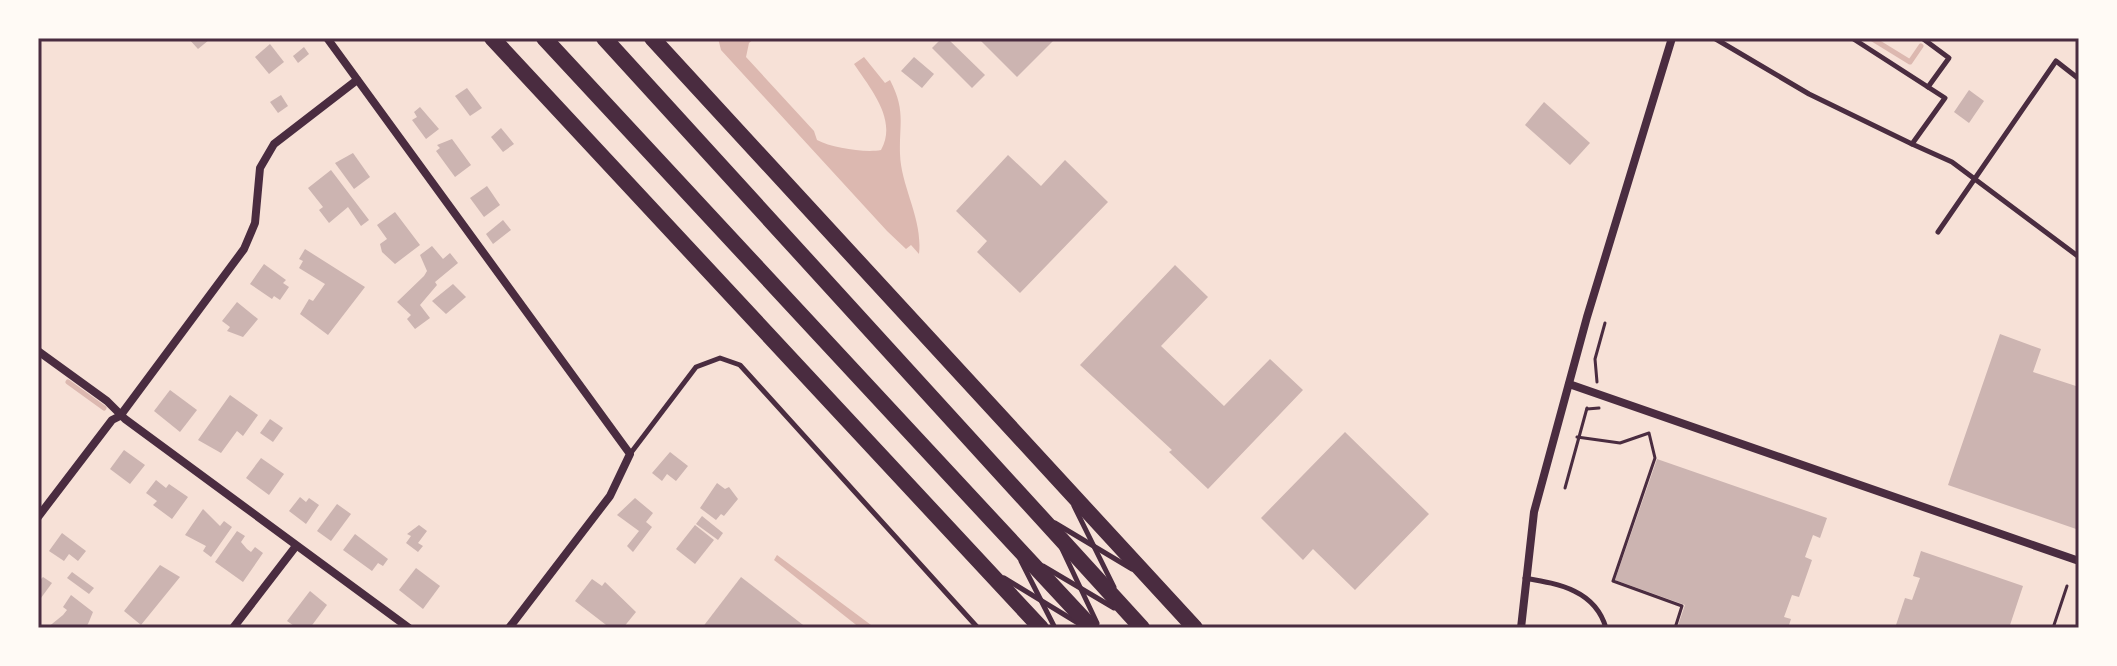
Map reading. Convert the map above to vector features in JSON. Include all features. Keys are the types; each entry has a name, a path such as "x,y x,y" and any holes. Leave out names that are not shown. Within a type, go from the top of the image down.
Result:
{"highway":[{"path":"492,38 1041,628"},
{"path":"544,38 1089,628"},
{"path":"604,38 1134,619"},
{"path":"652,38 1195,628"}],"street":[{"path":"327,38 630,454 610,496 509,628"},
{"path":"1521,628 1534,512 1672,38"},
{"path":"38,517 112,420 120,416 244,249 255,223 260,168 274,144 357,80"},
{"path":"38,351 107,401 120,416 409,628"},
{"path":"1569,384 2079,561"},
{"path":"233,628 296,546"}],"lane":[{"path":"1714,38 1809,94 1940,156 1973,177 2079,257"},
{"path":"1852,38 1945,98 1912,144"},
{"path":"1922,38 1949,58 1928,87"},
{"path":"1938,232 1973,177 2056,61 2079,79"},
{"path":"630,454 696,367 720,358 740,365 978,628"},
{"path":"1063,484 1134,619"},
{"path":"1037,512 1153,582"},
{"path":"1053,529 1099,628"},
{"path":"1016,547 1134,619"},
{"path":"1016,547 1055,628"},
{"path":"983,565 1089,628"},
{"path":"1525,578 1580,593 1598,610 1606,628"}],"path":[{"path":"1597,382 1595,359 1605,323"},
{"path":"1565,488 1588,405"},
{"path":"1577,437 1620,443 1649,433 1655,458 1613,581 1682,606 1675,628"},
{"path":"2053,628 2067,586"}],"shaded area":[{"path":"718,38 755,38 749,43 746,57 814,131 817,140 823,143 866,151 881,150 885,139 884,116 854,64 864,57 885,83 890,80 900,109 901,166 918,228 919,254 911,245 906,249 887,231 721,50"},
{"path":"777,555 871,628 860,628 774,560"}],"building":[{"path":"188,38 208,38 209,40 198,49"},
{"path":"942,38 947,38 985,75 972,88 932,48"},
{"path":"978,38 1056,38 1017,77"},
{"path":"270,44 284,62 269,74 255,57"},
{"path":"304,47 309,54 298,63 293,56"},
{"path":"914,57 934,74 922,88 901,71"},
{"path":"467,88 482,108 470,116 455,96"},
{"path":"1969,90 1984,101 1969,123 1954,112"},
{"path":"281,95 288,106 278,113 270,102"},
{"path":"1544,102 1590,143 1570,165 1525,125"},
{"path":"420,107 439,129 426,139 412,120 417,117 414,112"},
{"path":"501,128 514,144 503,152 491,137"},
{"path":"452,139 471,165 455,177 436,151 440,148 437,145"},
{"path":"353,153 370,177 354,189 335,163"},
{"path":"1008,155 1041,186 1065,160 1108,202 1020,293 977,252 987,241 956,211"},
{"path":"331,170 369,220 361,226 348,207 329,223 319,210 323,207 308,188"},
{"path":"487,186 500,205 484,217 470,198"},
{"path":"395,212 420,245 395,264 382,252 380,244 387,239 377,225"},
{"path":"503,220 511,230 493,244 486,234"},
{"path":"432,246 443,259 450,253 458,263 435,282 437,285 420,305 430,318 415,329 407,319 411,315 397,302 424,276 427,271 420,255"},
{"path":"305,249 365,287 328,335 300,314 309,299 313,301 325,284 299,268 303,261 299,259"},
{"path":"264,264 286,280 283,283 289,287 280,300 274,296 272,299 250,284"},
{"path":"1175,265 1208,297 1161,346 1224,406 1270,359 1303,390 1208,489 1169,452 1172,450 1080,365"},
{"path":"453,284 466,297 446,314 432,301"},
{"path":"237,302 258,319 243,337 227,331 230,327 222,321"},
{"path":"2000,334 2041,349 2033,372 2079,387 2079,530 1948,485"},
{"path":"170,390 197,410 180,432 154,411"},
{"path":"230,395 258,415 243,436 237,431 221,453 198,440"},
{"path":"270,419 283,428 273,442 260,433"},
{"path":"1345,432 1429,514 1355,590 1313,549 1303,560 1261,518"},
{"path":"124,450 145,465 130,484 110,469"},
{"path":"670,452 688,466 676,481 667,474 662,481 652,473"},
{"path":"261,458 284,474 269,495 246,478"},
{"path":"1657,459 1827,518 1820,538 1813,535 1805,557 1812,560 1799,597 1792,595 1784,617 1791,619 1788,628 1677,628 1685,605 1615,580"},
{"path":"156,480 166,488 169,484 188,497 172,519 153,505 157,501 146,493"},
{"path":"717,483 725,489 729,487 738,499 724,516 721,514 716,520 700,508"},
{"path":"300,497 306,502 309,498 319,505 306,524 289,511"},
{"path":"635,498 653,513 646,522 652,527 633,552 627,546 639,531 617,515"},
{"path":"337,504 351,514 331,541 317,531"},
{"path":"203,509 220,526 224,521 232,527 211,557 203,551 206,546 185,535"},
{"path":"702,516 723,533 718,540 696,524"},
{"path":"419,525 427,531 418,543 423,546 418,552 406,543 411,536 407,534"},
{"path":"695,525 714,540 695,564 676,549"},
{"path":"237,531 245,536 241,542 247,549 251,552 255,547 263,553 243,582 215,562"},
{"path":"62,533 86,551 78,561 69,554 64,561 49,551"},
{"path":"355,534 388,559 383,566 378,563 372,571 343,550"},
{"path":"1921,551 2023,586 2009,628 1895,628 1905,598 1912,600 1920,578 1913,576"},
{"path":"160,565 180,577 141,625 124,611"},
{"path":"416,568 440,586 423,609 399,590"},
{"path":"72,572 94,588 89,594 67,578"},
{"path":"43,577 52,583 38,602 38,582"},
{"path":"741,577 807,628 702,628"},
{"path":"592,579 602,586 605,582 636,612 623,628 610,628 575,601"},
{"path":"310,591 327,605 310,628 297,628 287,621"},
{"path":"71,595 93,612 88,624 85,628 47,628 67,610 63,607"}],"waterway":[{"path":"1871,38 1910,62 1921,46"},
{"path":"68,382 104,408"}]}
